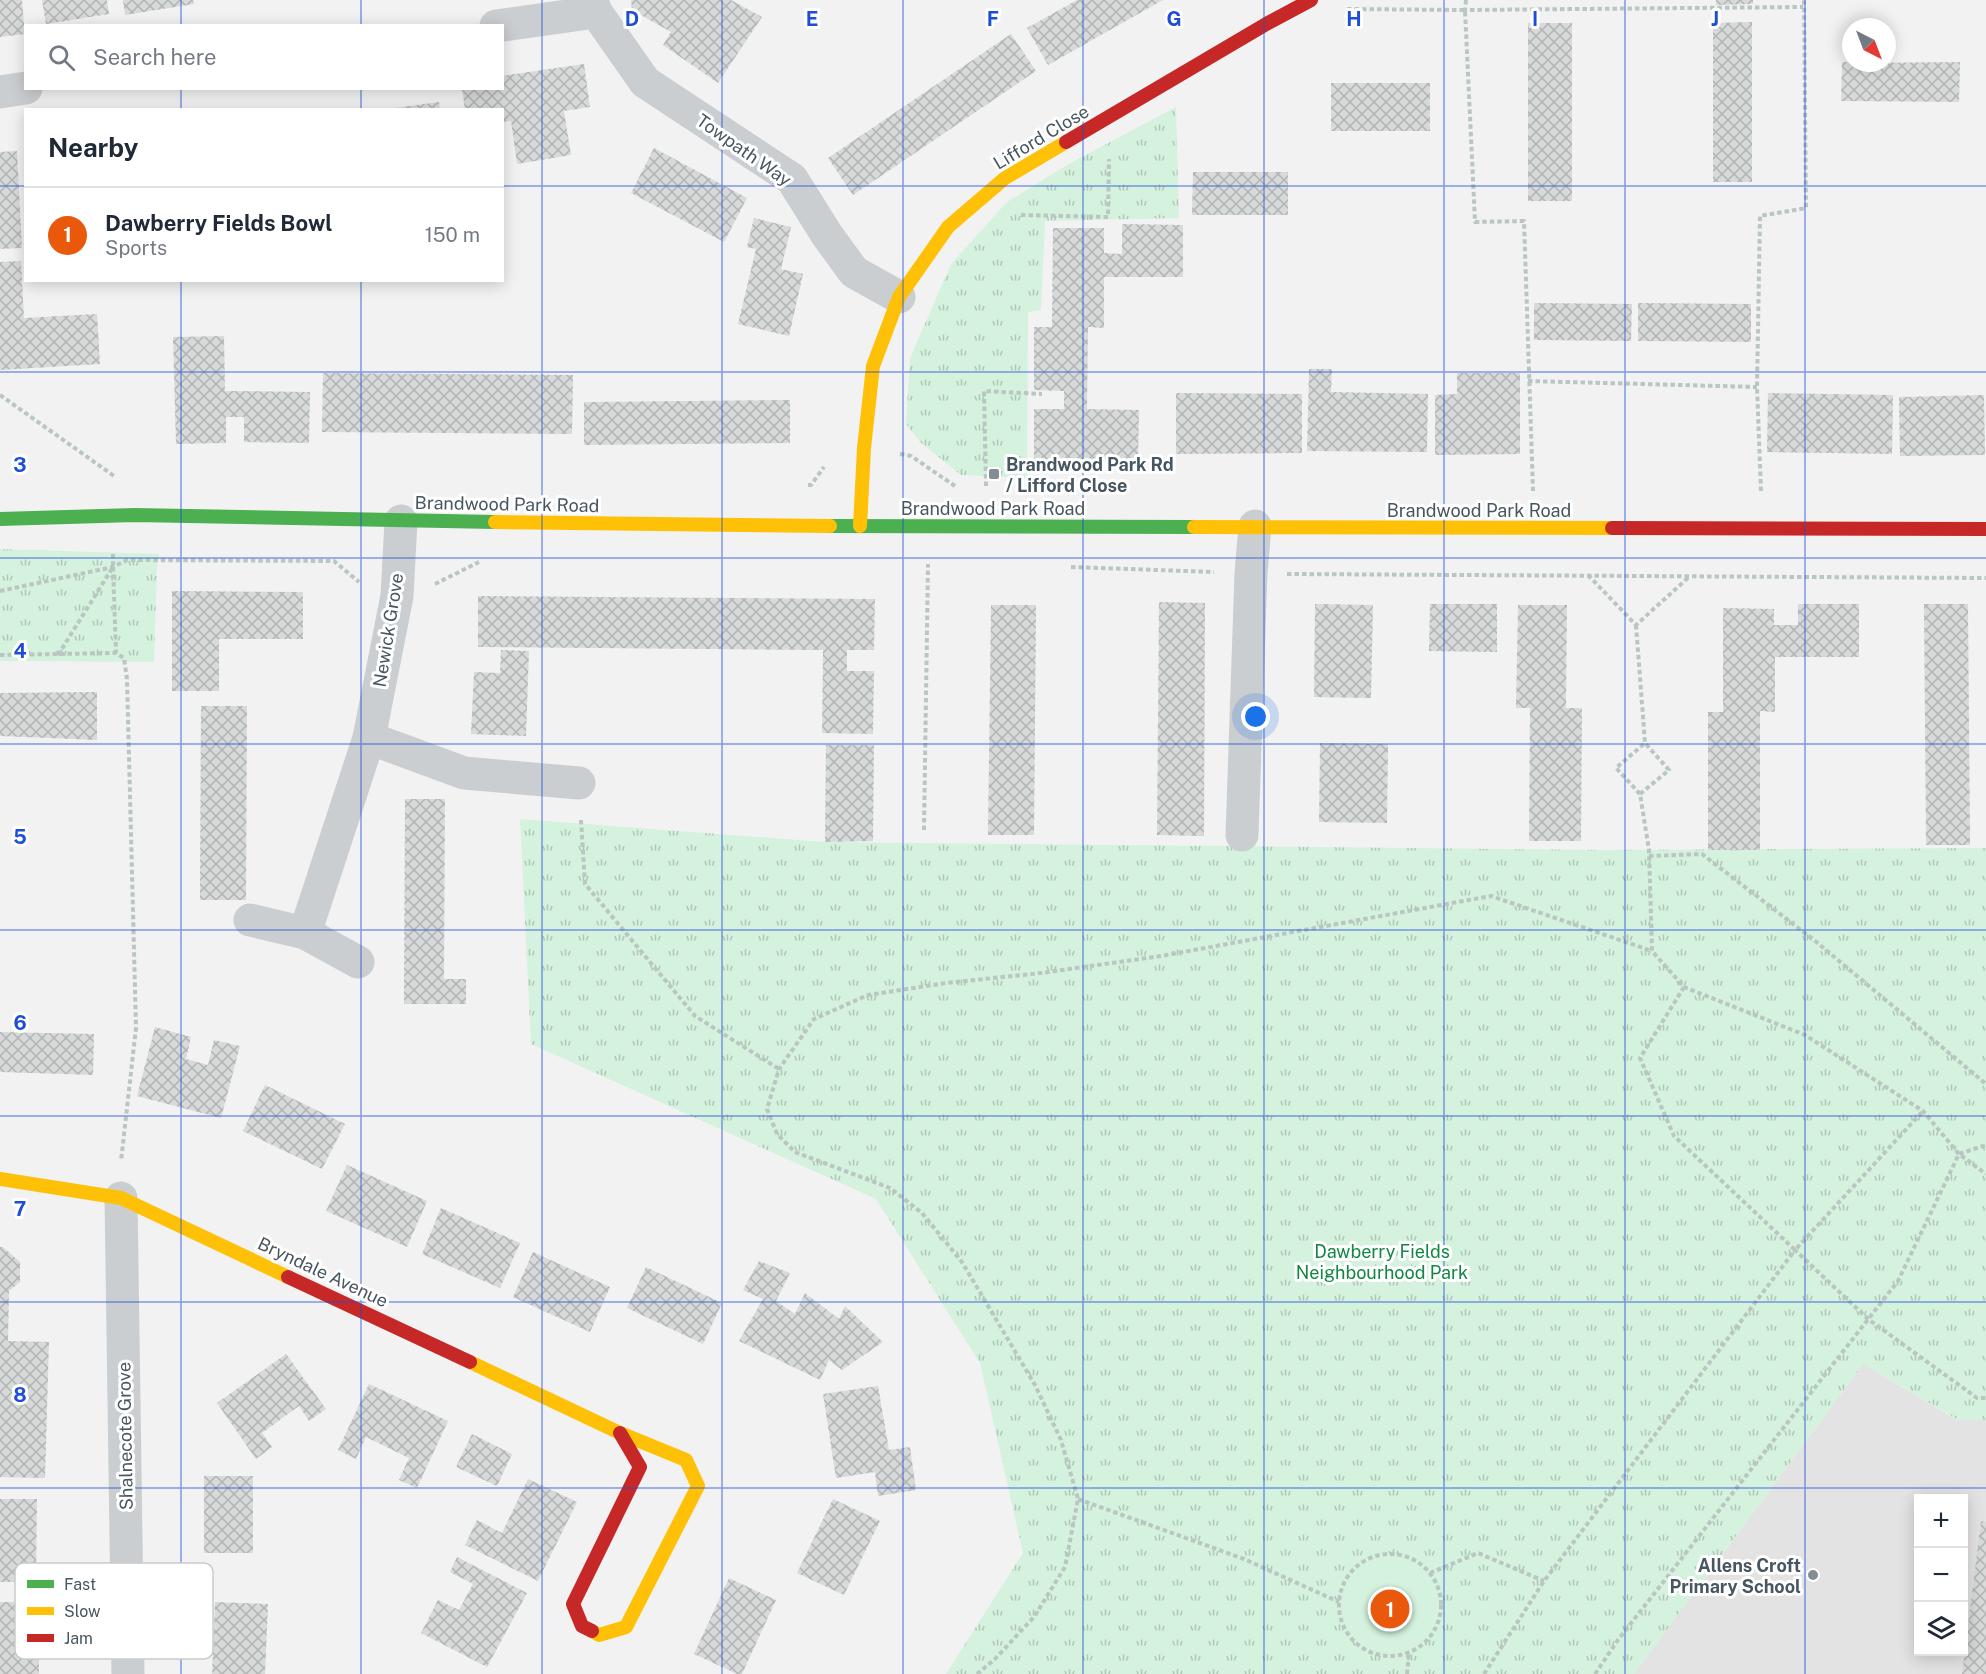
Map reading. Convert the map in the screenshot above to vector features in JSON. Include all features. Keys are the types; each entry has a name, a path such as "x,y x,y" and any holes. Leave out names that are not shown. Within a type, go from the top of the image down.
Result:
{"street":[{"name":"Lifford Close","path":"860,526 864,448 873,366 899,297 948,227 1005,178 1311,0"},
{"path":"504,24 594,6"},
{"name":"Towpath Way","path":"594,6 645,82 792,179 827,235 854,272 899,297"},
{"path":"0,92 24,88"},
{"name":"Brandwood Park Road","path":"0,519 112,516 860,526 1986,529"},
{"name":"Newick Grove","path":"305,933 369,738 397,596 401,521"},
{"path":"1242,835 1251,573 1255,526"},
{"path":"369,738 464,773 579,783"},
{"path":"250,920 305,933 358,962"},
{"name":"Bryndale Avenue","path":"0,1179 121,1198 620,1433 686,1460 698,1486 626,1627 599,1635 582,1626 573,1604 640,1467 620,1433"},
{"name":"Shalnecote Grove","path":"121,1198 126,1563"},
{"name":"Shalnecote Grove","path":"128,1659 128,1674"}],"path":[{"path":"1466,0 1475,222 1524,221 1535,529"},
{"path":"1762,528 1757,387 1760,216 1806,208 1804,0"},
{"path":"1295,8 1465,10 1803,7"},
{"path":"963,214 1108,217 1110,116"},
{"path":"1528,381 1757,387"},
{"path":"997,486 986,486 984,391 1042,394"},
{"path":"0,395 118,478"},
{"path":"799,485 811,485 835,451 864,448 911,456 953,486 964,486"},
{"path":"1522,489 1533,489"},
{"path":"1750,491 1773,491"},
{"path":"112,516 116,653"},
{"path":"0,591 113,567 127,560 334,561 374,595 397,596 427,588 477,562 489,562"},
{"path":"917,562 928,563 924,830"},
{"path":"58,655 113,567"},
{"path":"1060,567 1251,573 1986,578"},
{"path":"1588,575 1636,625 1645,743 1669,770 1640,794"},
{"path":"1636,625 1690,576"},
{"path":"0,655 116,653 124,658 127,680 136,1028 121,1163 121,1198"},
{"path":"1645,743 1616,768 1640,794 1649,856 1652,951"},
{"path":"579,783 585,884 694,1016 779,1069"},
{"path":"1649,856 1702,854 1814,940 1986,1084"},
{"path":"977,1674 995,1659 1034,1617 1065,1567 1078,1499 1060,1440 1035,1385 962,1262 922,1213 890,1188 795,1152 777,1134 767,1109 779,1069 814,1019 868,995 1161,956 1491,896 1652,951 1684,987 1805,1035 1923,1111 1959,1154 1986,1174"},
{"path":"1684,987 1640,1058 1674,1136 1868,1319 1977,1398 1986,1398"},
{"path":"1484,1674 1544,1581 1795,1250 1923,1111"},
{"path":"1594,1674 1618,1640 1898,1281 1959,1154 1986,1145"},
{"path":"1078,1499 1244,1559 1339,1602"},
{"path":"1430,1573 1478,1552 1544,1581"},
{"path":"1383,1554 1409,1558 1418,1562 1430,1573 1438,1587 1441,1603 1440,1618 1434,1633 1423,1645 1395,1656 1380,1656 1366,1651 1354,1642 1340,1616 1339,1602 1343,1585 1353,1570 1367,1560 1383,1554"},
{"path":"1407,1674 1409,1652"}],"shaded area":[{"name":"Allens Croft Primary School","path":"1863,1364 1957,1420 1986,1420 1986,1674 1634,1674"}],"green space":[{"path":"1176,107 1179,218 1045,221 1041,310 1028,312 1027,478 961,475 920,442 906,424 910,358 951,264 1007,202 1067,165"},
{"path":"0,549 159,554 154,662 0,661"},
{"name":"Dawberry Fields Neighbourhood Park","path":"520,819 825,842 1608,850 1986,848 1986,1420 1958,1420 1863,1364 1634,1674 946,1674 1023,1553 980,1363 876,1199 531,1044"},
{"path":"1390,1554 1409,1558 1426,1569 1437,1586 1441,1605 1437,1624 1426,1641 1409,1652 1390,1656 1371,1652 1354,1641 1343,1624 1339,1605 1343,1586 1354,1569 1371,1558"}],"building":[{"path":"0,0 22,0 24,34 0,37"},
{"path":"42,0 107,0 109,14 46,24"},
{"path":"123,0 193,0 194,4 125,15"},
{"path":"631,0 731,0 762,17 718,83 663,45 671,32 632,10"},
{"path":"1077,0 1163,0 1048,65 1027,28"},
{"path":"1716,0 1753,0 1753,4 1716,5"},
{"path":"1752,22 1752,182 1713,182 1713,23"},
{"path":"1528,23 1572,23 1572,201 1528,201"},
{"path":"1011,34 1036,71 853,195 828,158"},
{"path":"1842,62 1842,72 1896,72 1896,63 1960,62 1959,102 1841,101"},
{"path":"584,64 590,107 564,111 571,155 517,164 511,121 504,122 504,108 465,108 462,90 504,90 504,76"},
{"path":"1331,83 1430,83 1430,131 1331,131"},
{"path":"439,102 440,108 395,108"},
{"path":"654,148 747,198 724,242 631,193"},
{"path":"17,151 22,248 0,249 0,152"},
{"path":"1193,172 1288,172 1288,215 1192,215"},
{"path":"754,218 791,227 781,269 803,274 789,336 738,324 756,249 747,247"},
{"path":"1122,224 1183,225 1183,277 1104,277 1104,328 1088,327 1087,409 1139,410 1138,462 1034,461 1034,409 1064,409 1064,391 1034,390 1034,327 1052,327 1053,228 1104,228 1104,253 1122,254"},
{"path":"21,261 24,318 97,314 100,364 0,370 0,262"},
{"path":"1534,303 1632,304 1631,341 1534,340"},
{"path":"1638,303 1751,304 1751,342 1638,341"},
{"path":"224,336 225,391 310,392 309,443 244,442 244,417 226,417 226,443 176,444 173,337"},
{"path":"1309,369 1332,369 1331,392 1428,394 1427,452 1307,451"},
{"path":"323,373 573,375 572,434 322,432"},
{"path":"1457,373 1520,373 1520,454 1435,455 1435,395 1457,394"},
{"path":"1176,393 1302,394 1302,453 1176,454"},
{"path":"1768,393 1893,395 1892,454 1767,452"},
{"path":"1984,395 1985,455 1900,456 1899,397"},
{"path":"790,400 790,443 584,445 584,402"},
{"path":"172,591 303,592 303,639 219,639 219,691 172,691"},
{"path":"478,596 875,599 874,650 847,650 847,671 874,671 873,734 822,733 823,650 478,647"},
{"path":"1159,602 1205,603 1204,836 1157,835"},
{"path":"1315,604 1373,605 1371,698 1314,697"},
{"path":"1430,604 1497,604 1497,652 1429,651"},
{"path":"1798,604 1859,604 1859,657 1775,657 1775,712 1760,711 1760,850 1708,850 1708,712 1723,712 1723,608 1774,609 1774,625 1798,625"},
{"path":"1924,604 1968,604 1970,845 1926,845"},
{"path":"991,605 1036,605 1034,835 988,835"},
{"path":"1518,605 1567,605 1566,708 1582,708 1581,841 1529,841 1530,708 1516,708"},
{"path":"501,650 529,651 526,736 471,734 474,672 500,673"},
{"path":"97,692 97,740 0,736 0,693"},
{"path":"201,706 247,706 246,900 200,900"},
{"path":"1320,743 1388,744 1387,823 1319,822"},
{"path":"826,745 874,745 873,841 825,842"},
{"path":"405,799 445,799 444,979 466,979 466,1004 404,1004"},
{"path":"155,1027 191,1037 186,1059 208,1065 214,1040 240,1046 221,1118 137,1096"},
{"path":"0,1032 94,1034 93,1075 0,1072"},
{"path":"265,1085 345,1124 322,1169 243,1131"},
{"path":"347,1165 427,1201 407,1247 326,1211"},
{"path":"441,1208 520,1243 500,1288 422,1254"},
{"path":"0,1247 20,1262 20,1282 9,1291 8,1341 49,1342 45,1478 0,1477"},
{"path":"533,1252 610,1287 590,1332 513,1297"},
{"path":"759,1261 790,1273 776,1301 795,1314 805,1293 839,1319 845,1306 883,1342 842,1370 829,1360 820,1380 739,1341 763,1299 743,1290"},
{"path":"646,1267 722,1303 703,1344 627,1308"},
{"path":"286,1354 326,1409 309,1421 299,1406 262,1433 272,1447 256,1459 217,1403"},
{"path":"369,1384 448,1421 417,1488 399,1480 409,1458 366,1437 356,1459 338,1450"},
{"path":"878,1386 889,1450 910,1447 916,1490 878,1496 875,1472 836,1478 823,1394"},
{"path":"472,1434 512,1454 497,1486 456,1467"},
{"path":"204,1476 253,1476 253,1553 204,1553"},
{"path":"528,1479 577,1502 538,1581 465,1545 477,1520 502,1533"},
{"path":"0,1499 37,1499 36,1563 15,1563 15,1582 0,1582"},
{"path":"833,1499 880,1521 844,1595 797,1573"},
{"path":"1981,1521 1986,1522 1986,1674 1962,1674 1964,1656 1968,1656 1968,1626"},
{"path":"457,1557 527,1593 487,1667 421,1633 438,1600 459,1610 473,1584 450,1572"},
{"path":"729,1578 776,1600 742,1674 737,1674 694,1654"},
{"path":"0,1602 15,1602 15,1659 39,1659 39,1674 0,1674"},
{"path":"215,1602 268,1604 265,1674 212,1674"}],"traffic: fast":[{"path":"0,519 135,515 495,522"},
{"path":"830,526 1194,527"}],"traffic: slow":[{"path":"860,526 864,448 873,366 899,297 948,227 1005,178 1066,142"},
{"path":"495,522 830,526"},
{"path":"1194,527 1612,528"},
{"path":"0,1179 121,1198 288,1277"},
{"path":"470,1362 620,1433 686,1460 698,1486 626,1627 599,1635 592,1631"}],"traffic: jam":[{"path":"1066,142 1311,0"},
{"path":"1612,528 1986,529"},
{"path":"288,1277 470,1362"},
{"path":"592,1631 582,1626 573,1604 640,1467 620,1433"}],"place":[{"name":"Brandwood Park Rd / Lifford Close","path":"994,474"},
{"name":"Allens Croft Primary School","path":"1813,1575"},
{"name":"Dawberry Fields Bowl","path":"1390,1609"}]}
